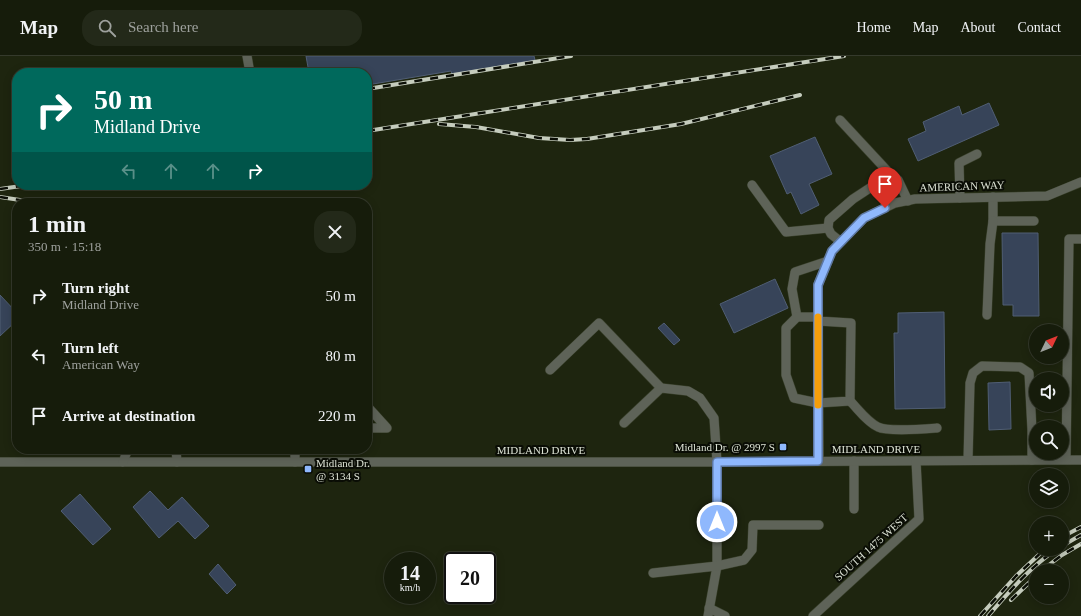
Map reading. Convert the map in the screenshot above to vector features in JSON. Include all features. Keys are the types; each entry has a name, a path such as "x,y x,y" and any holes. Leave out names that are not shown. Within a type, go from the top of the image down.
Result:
{"street":[{"path":"248,56 249,68"},
{"path":"840,120 892,176 898,180 908,201"},
{"path":"960,198 959,163 977,154"},
{"path":"841,242 831,234 828,228 829,220 852,199 892,176"},
{"name":"AMERICAN WAY","path":"818,461 818,285 832,251 864,218 895,203 915,199 1047,196 1080,184"},
{"path":"752,186 786,232 828,228"},
{"path":"987,315 990,244 993,222 993,197"},
{"path":"993,222 1034,221"},
{"path":"1067,420 1069,239 1081,239"},
{"path":"797,317 792,289 795,272 828,261"},
{"path":"797,317 851,323 850,401 869,421 878,427 893,429 937,428"},
{"path":"797,317 786,328 786,375 794,398 818,403 850,401"},
{"path":"550,370 599,323 662,388 688,391 700,398 714,418 717,462 717,566 709,612 725,616"},
{"path":"968,460 970,383 973,373 982,366 1020,367 1029,373 1031,420"},
{"path":"624,423 662,388"},
{"path":"372,412 387,428 372,428"},
{"path":"122,462 126,454"},
{"path":"176,454 177,462"},
{"path":"295,454 295,462"},
{"name":"MIDLAND DRIVE","path":"1069,459 1081,460"},
{"name":"MIDLAND DRIVE","path":"0,462 717,462 1029,460"},
{"path":"854,461 854,510"},
{"name":"SOUTH 1475 WEST","path":"813,616 919,519 916,461"},
{"path":"653,573 717,566 744,560 752,550 753,525 819,525"}],"building":[{"path":"306,56 534,56 535,60 452,74 451,71 372,84 372,68 308,68"},
{"path":"989,103 999,125 918,161 908,139 926,131 923,122 959,106 962,115"},
{"path":"815,137 832,174 809,184 819,205 801,214 791,192 787,194 770,156"},
{"path":"1002,233 1038,233 1039,316 1013,316 1013,305 1003,305"},
{"path":"775,279 788,308 734,333 720,304"},
{"path":"0,295 12,308 12,325 0,336"},
{"path":"944,312 945,408 895,409 894,333 898,333 898,313"},
{"path":"664,323 680,340 674,345 658,328"},
{"path":"1010,382 1011,429 989,430 988,383"},
{"path":"150,491 168,510 182,497 209,526 195,539 178,521 159,538 133,507"},
{"path":"80,494 111,529 93,545 61,511"},
{"path":"218,564 236,585 227,594 209,574"}],"railway":[{"path":"372,88 571,56"},
{"path":"372,130 844,56"},
{"path":"439,124 476,127 539,138 570,140 587,139 681,124 800,95"},
{"path":"0,189 12,187"},
{"path":"0,197 12,199"},
{"path":"1069,533 1081,527"},
{"path":"1069,542 1081,535"},
{"path":"1050,564 1081,544"},
{"path":"980,616 1016,576 1037,556"},
{"path":"988,616 1012,589 1047,556"},
{"path":"1011,600 1029,583"}],"slow traffic":[{"path":"818,317 818,405"}],"place":[{"name":"Midland Dr. @ 2997 S","path":"783,447"},
{"name":"Midland Dr. @ 3134 S","path":"308,469"}],"route":[{"path":"717,522 717,462 818,461 818,285 832,251 864,218 885,208"}]}
